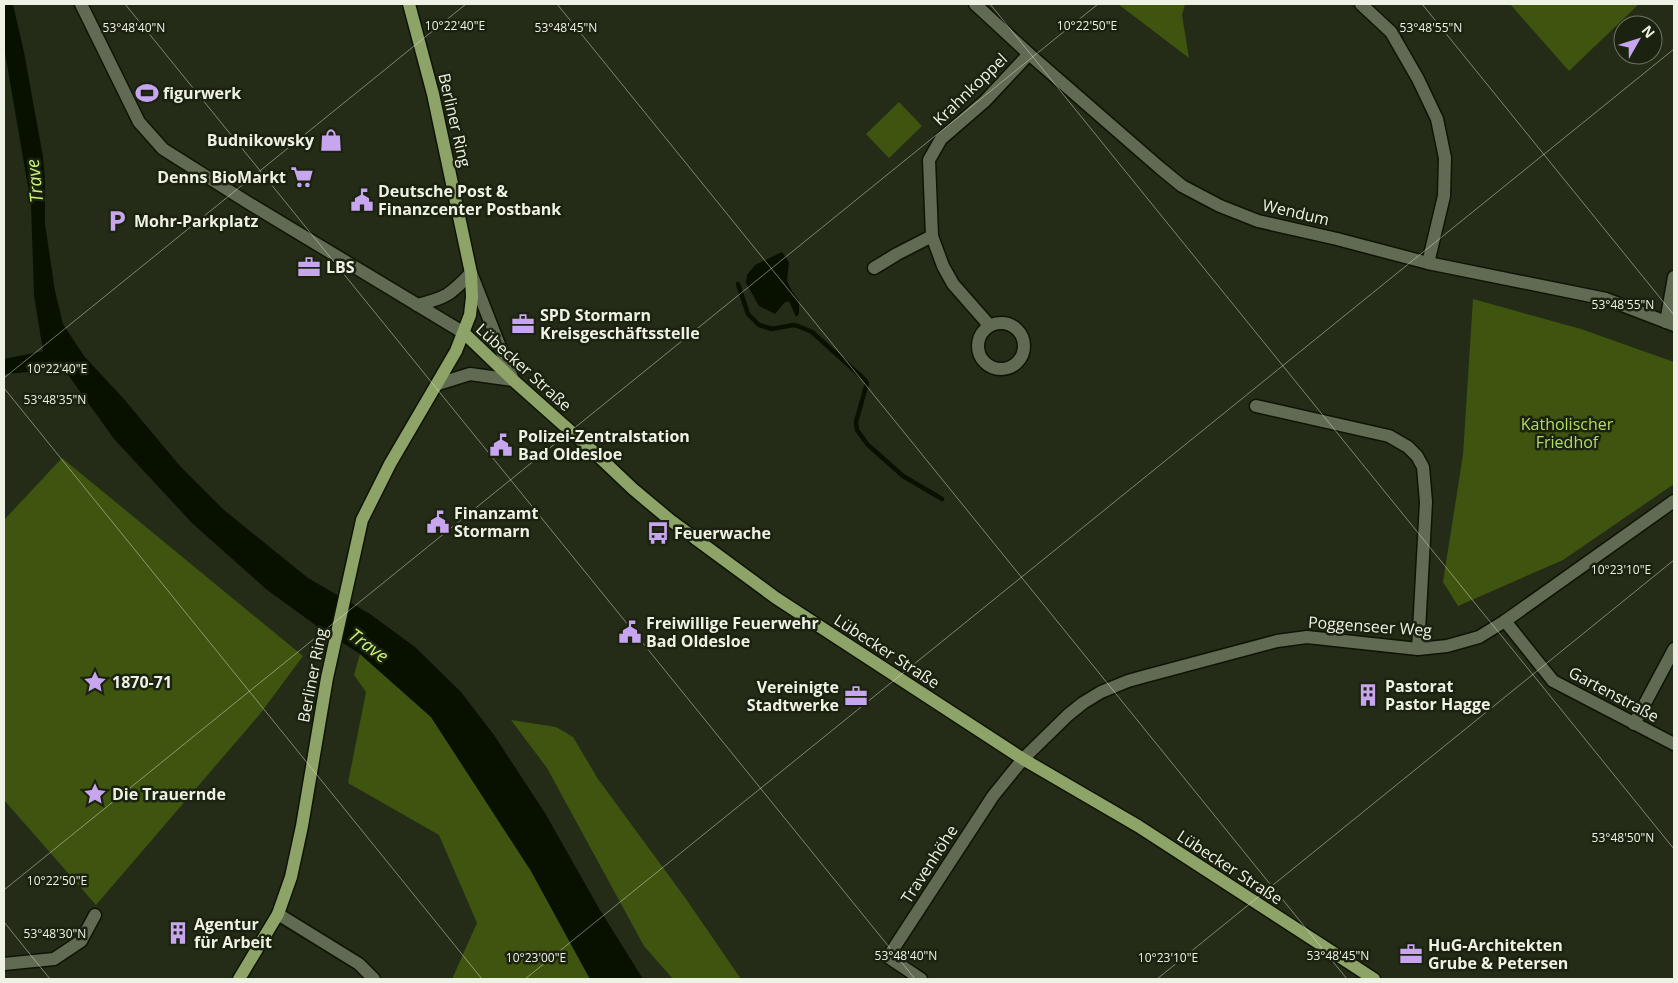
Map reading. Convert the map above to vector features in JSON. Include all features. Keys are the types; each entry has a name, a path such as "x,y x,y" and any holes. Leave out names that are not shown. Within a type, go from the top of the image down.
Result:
{"main road":[{"name":"Berliner Ring","path":"239,979 278,914 291,877 331,661 362,520 390,464 456,351 464,333 471,306 471,273 433,94 409,4"},
{"name":"Lübecker Straße","path":"464,333 633,489 670,520 776,598 1023,758 1138,826 1374,979"}],"street":[{"name":"Lübecker Straße","path":"81,4 139,122 163,150 464,333"},
{"name":"Wendum","path":"975,4 1029,54 1160,168 1182,186 1220,206 1258,221 1337,239 1428,264 1606,299 1670,323"},
{"path":"1361,4 1391,32 1418,80 1436,119 1445,158 1444,196 1428,264"},
{"name":"Krahnkoppel","path":"989,325 953,284 943,266 932,236 929,160 941,139 985,102 1029,54"},
{"path":"874,268 932,236"},
{"path":"417,305 440,299 454,290 471,273"},
{"name":"Berliner Ring","path":"471,273 513,380"},
{"path":"1670,323 1674,278"},
{"path":"438,384 470,374 513,380"},
{"path":"1256,406 1389,436 1408,447 1417,456 1423,467 1426,502 1418,649"},
{"name":"Poggenseer Weg","path":"1023,758 1068,714 1100,692 1128,681 1277,641 1307,637 1418,649 1447,646 1479,637 1505,621 1674,501"},
{"name":"Gartenstraße","path":"1505,621 1553,681 1674,744"},
{"path":"1634,724 1674,649"},
{"name":"Travenhöhe","path":"921,979 888,957 993,796 1023,758"},
{"path":"278,914 359,964 374,979"},
{"path":"4,964 54,959 81,941 95,915"}],"green space":[{"path":"1118,4 1185,4 1182,15 1189,58"},
{"path":"1510,4 1639,4 1628,15 1613,15 1613,29 1569,71"},
{"path":"899,102 922,126 889,158 866,134"},
{"name":"Katholischer Friedhof","path":"1473,299 1581,329 1674,362 1674,484 1563,560 1458,606 1443,582 1463,455"},
{"path":"62,458 303,656 260,714 96,905 4,800 4,520"},
{"path":"360,654 431,717 531,871 590,979 452,979 477,923 439,835 348,783 366,692 354,675"},
{"path":"511,720 556,727 573,737 598,779 686,899 741,979 673,979 644,946 547,768"}],"water":[{"name":"Trave","path":"4,4 13,4 24,52 43,157 45,224 55,291 63,324 84,356 123,398 180,466 224,510 308,578 370,614 415,647 461,692 494,735 545,813 600,910 643,979 590,979 531,871 431,717 360,654 318,627 266,589 193,524 114,439 66,372 44,369 4,374 4,359 43,351 34,295 31,204 4,47"},
{"path":"782,252 789,262 787,281 799,301 799,314 796,317 789,301 784,303 775,314 759,306 746,283 747,275 755,265"}],"waterway":[{"path":"738,284 748,314 759,325 772,329 793,325 812,332 864,379 867,383 856,422 857,430 868,445 903,476 942,499"}],"place":[{"name":"figurwerk","path":"147,93"},
{"name":"Budnikowsky","path":"331,140"},
{"name":"Denns BioMarkt","path":"302,177"},
{"name":"Deutsche Post & Finanzcenter Postbank","path":"362,200"},
{"name":"Mohr-Parkplatz","path":"117,221"},
{"name":"LBS","path":"309,267"},
{"name":"SPD Stormarn Kreisgeschäftsstelle","path":"523,324"},
{"name":"Polizei-Zentralstation Bad Oldesloe","path":"501,445"},
{"name":"Finanzamt Stormarn","path":"438,522"},
{"name":"Feuerwache","path":"658,533"},
{"name":"Freiwillige Feuerwehr Bad Oldesloe","path":"630,632"},
{"name":"1870-71","path":"95,682"},
{"name":"Pastorat Pastor Hagge","path":"1368,695"},
{"name":"Vereinigte Stadtwerke","path":"856,696"},
{"name":"Die Trauernde","path":"95,794"},
{"name":"Agentur für Arbeit","path":"178,933"},
{"name":"HuG-Architekten Grube & Petersen","path":"1411,954"}]}
